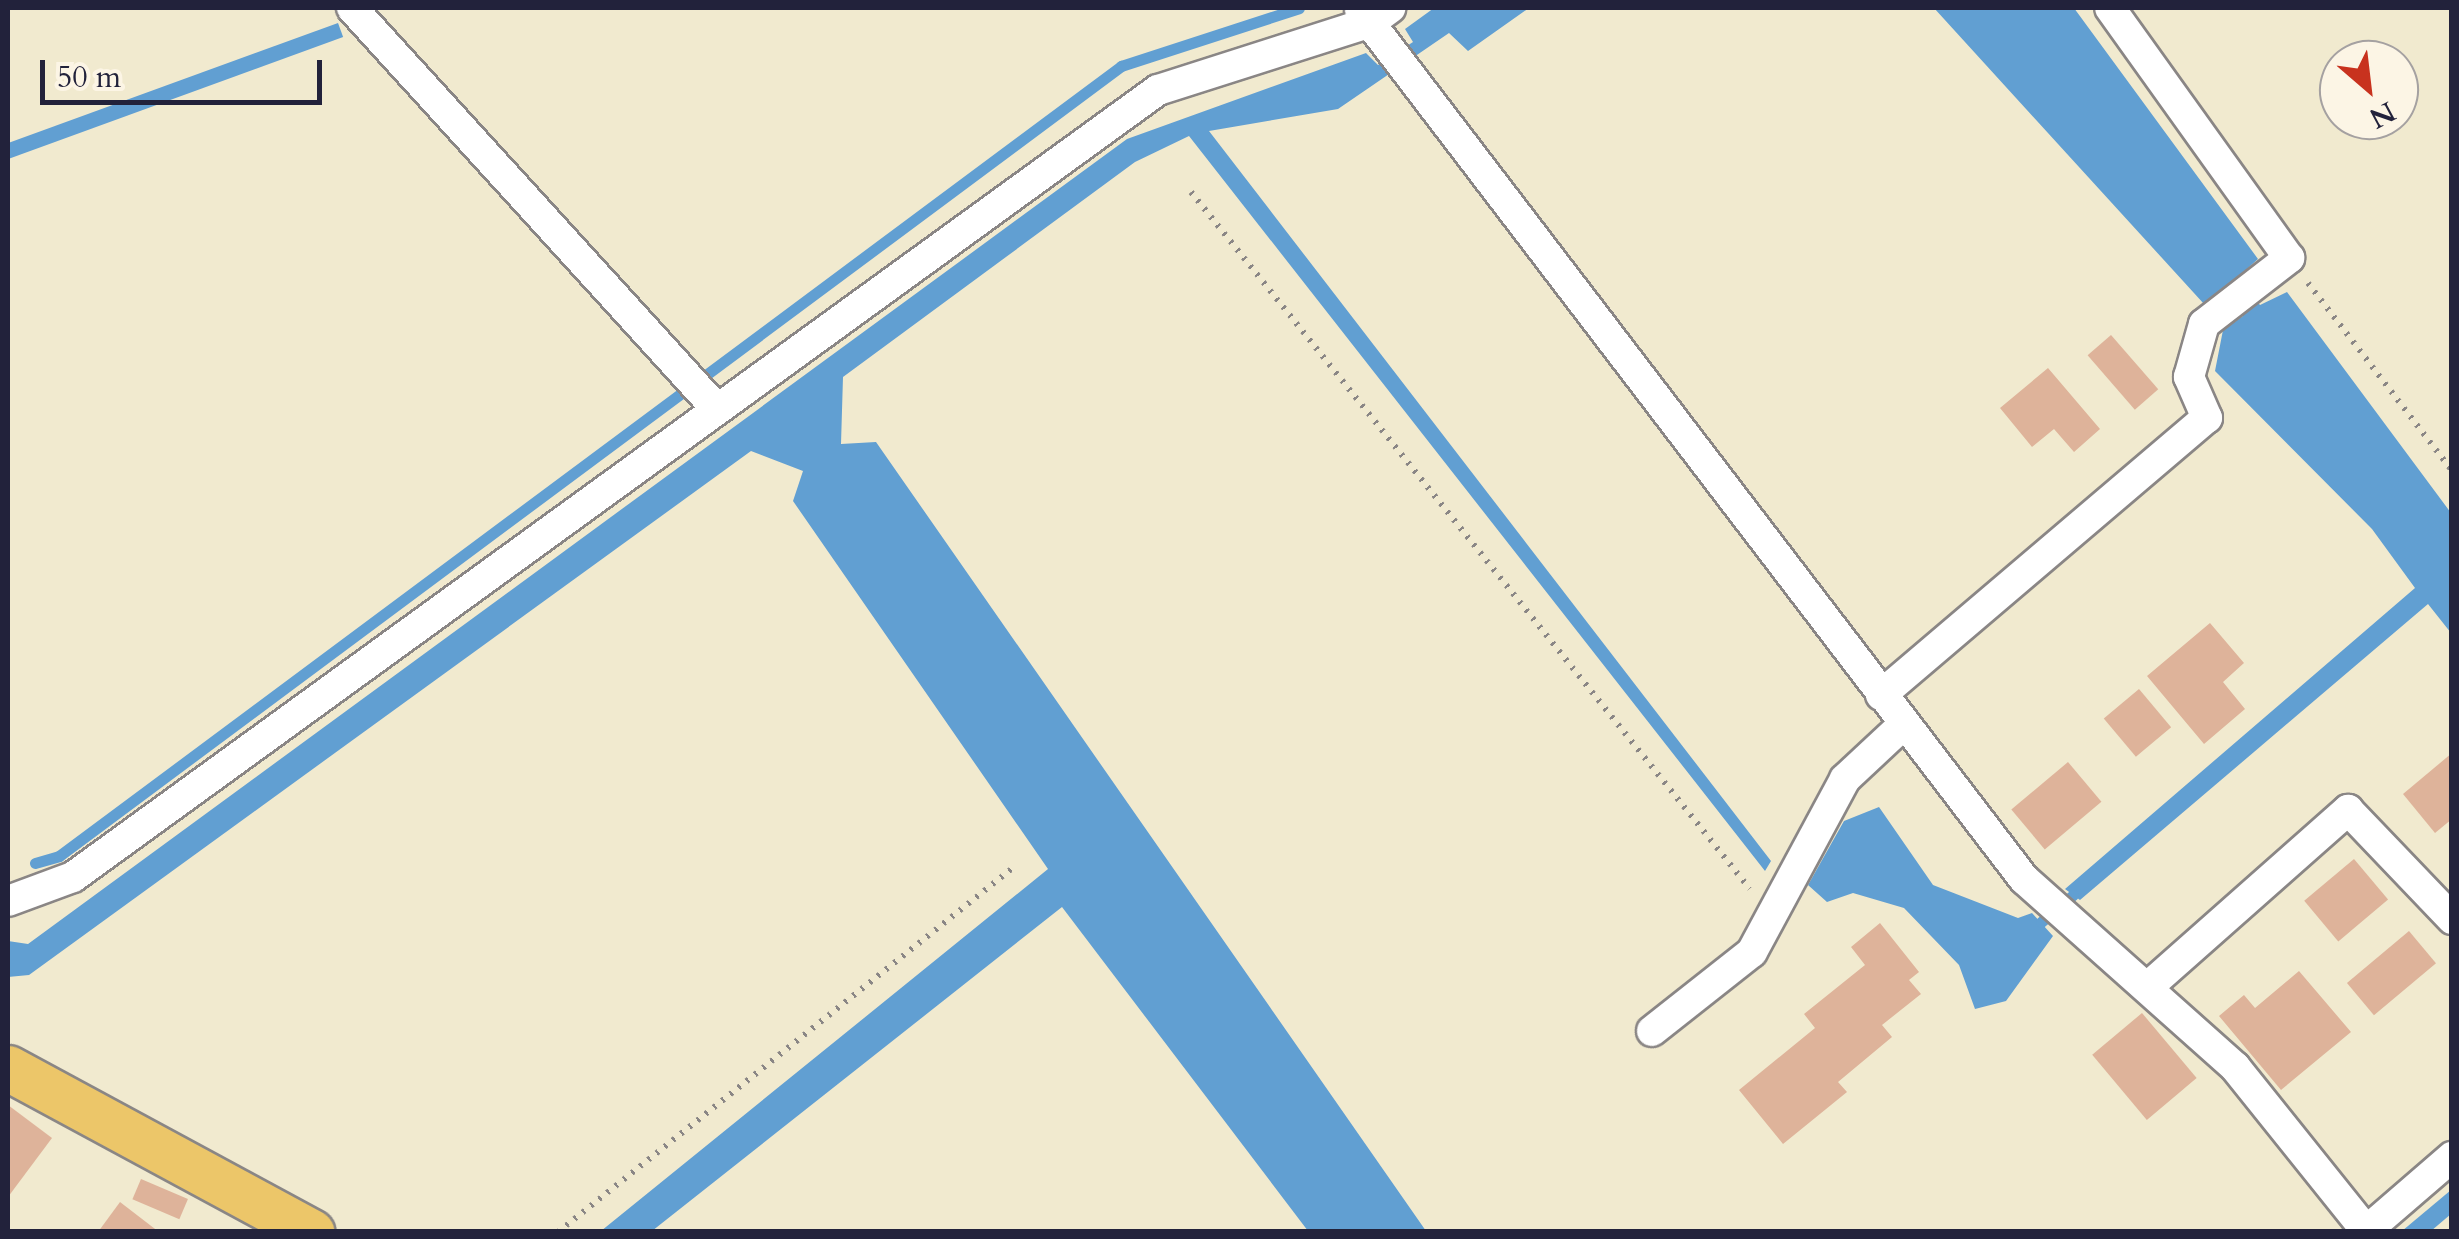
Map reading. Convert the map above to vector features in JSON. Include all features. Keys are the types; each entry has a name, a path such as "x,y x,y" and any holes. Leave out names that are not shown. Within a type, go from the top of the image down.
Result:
{"main road":[{"path":"8,1068 311,1232"}],"street":[{"path":"352,8 702,391"},
{"path":"1881,695 2208,418 2189,377 2204,324 2289,258 2110,8"},
{"path":"8,901 72,878 702,391 1158,90 1377,21 1415,78 1903,725 2054,907 2150,986 2234,1068 2366,1231 2452,1157"},
{"path":"1652,1031 1752,952 1845,779 1903,725"},
{"path":"2150,986 2348,810 2452,919"}],"path":[{"path":"1191,192 1771,916"},
{"path":"2289,258 2452,472"},
{"path":"558,1232 1014,867"}],"water":[{"path":"1434,8 1529,8 1468,51 1449,33 1338,109 1209,131 1771,861 1765,871 1189,136 1135,162 843,377 841,444 876,442 1426,1231 1308,1231 1062,907 652,1231 601,1231 1048,869 793,501 803,471 751,451 29,975 8,977 8,941 28,944 1127,139 1366,53 1378,65 1413,42 1405,29"},
{"path":"1934,8 2074,8 2258,259 2238,277 2260,305 2287,292 2451,513 2451,633 2428,604 2080,900 2065,889 2415,588 2372,529 2215,371 2223,330 2243,316 2225,291 2204,304"},
{"path":"338,23 343,37 8,159 8,143"},
{"path":"1879,807 1933,885 2018,918 2032,913 2053,936 2006,1001 1975,1009 1959,965 1904,908 1853,893 1827,902 1808,885 1844,821"},
{"path":"2451,1190 2451,1214 2431,1231 2402,1231"}],"building":[{"path":"2111,335 2158,389 2135,410 2088,355"},
{"path":"2048,368 2100,429 2074,452 2054,429 2032,447 2000,408"},
{"path":"2210,623 2244,663 2223,682 2245,709 2204,744 2147,676"},
{"path":"2139,689 2171,727 2136,757 2104,719"},
{"path":"2452,753 2452,819 2435,833 2403,794"},
{"path":"2068,762 2101,802 2045,849 2011,810"},
{"path":"2354,859 2388,900 2338,941 2304,901"},
{"path":"1880,923 1919,972 1909,980 1921,994 1882,1025 1892,1037 1838,1082 1847,1092 1783,1144 1739,1090 1815,1028 1804,1014 1865,965 1851,947"},
{"path":"2409,931 2436,963 2374,1015 2347,983"},
{"path":"2299,971 2351,1032 2281,1090 2219,1016 2244,995 2255,1008"},
{"path":"2142,1013 2197,1078 2147,1120 2092,1055"},
{"path":"8,1105 52,1138 8,1197"},
{"path":"141,1179 188,1199 179,1219 132,1199"},
{"path":"120,1202 159,1232 98,1232"}],"waterway":[{"path":"35,863 59,856 1121,66 1299,8"},
{"path":"2041,922 2073,895"}]}
